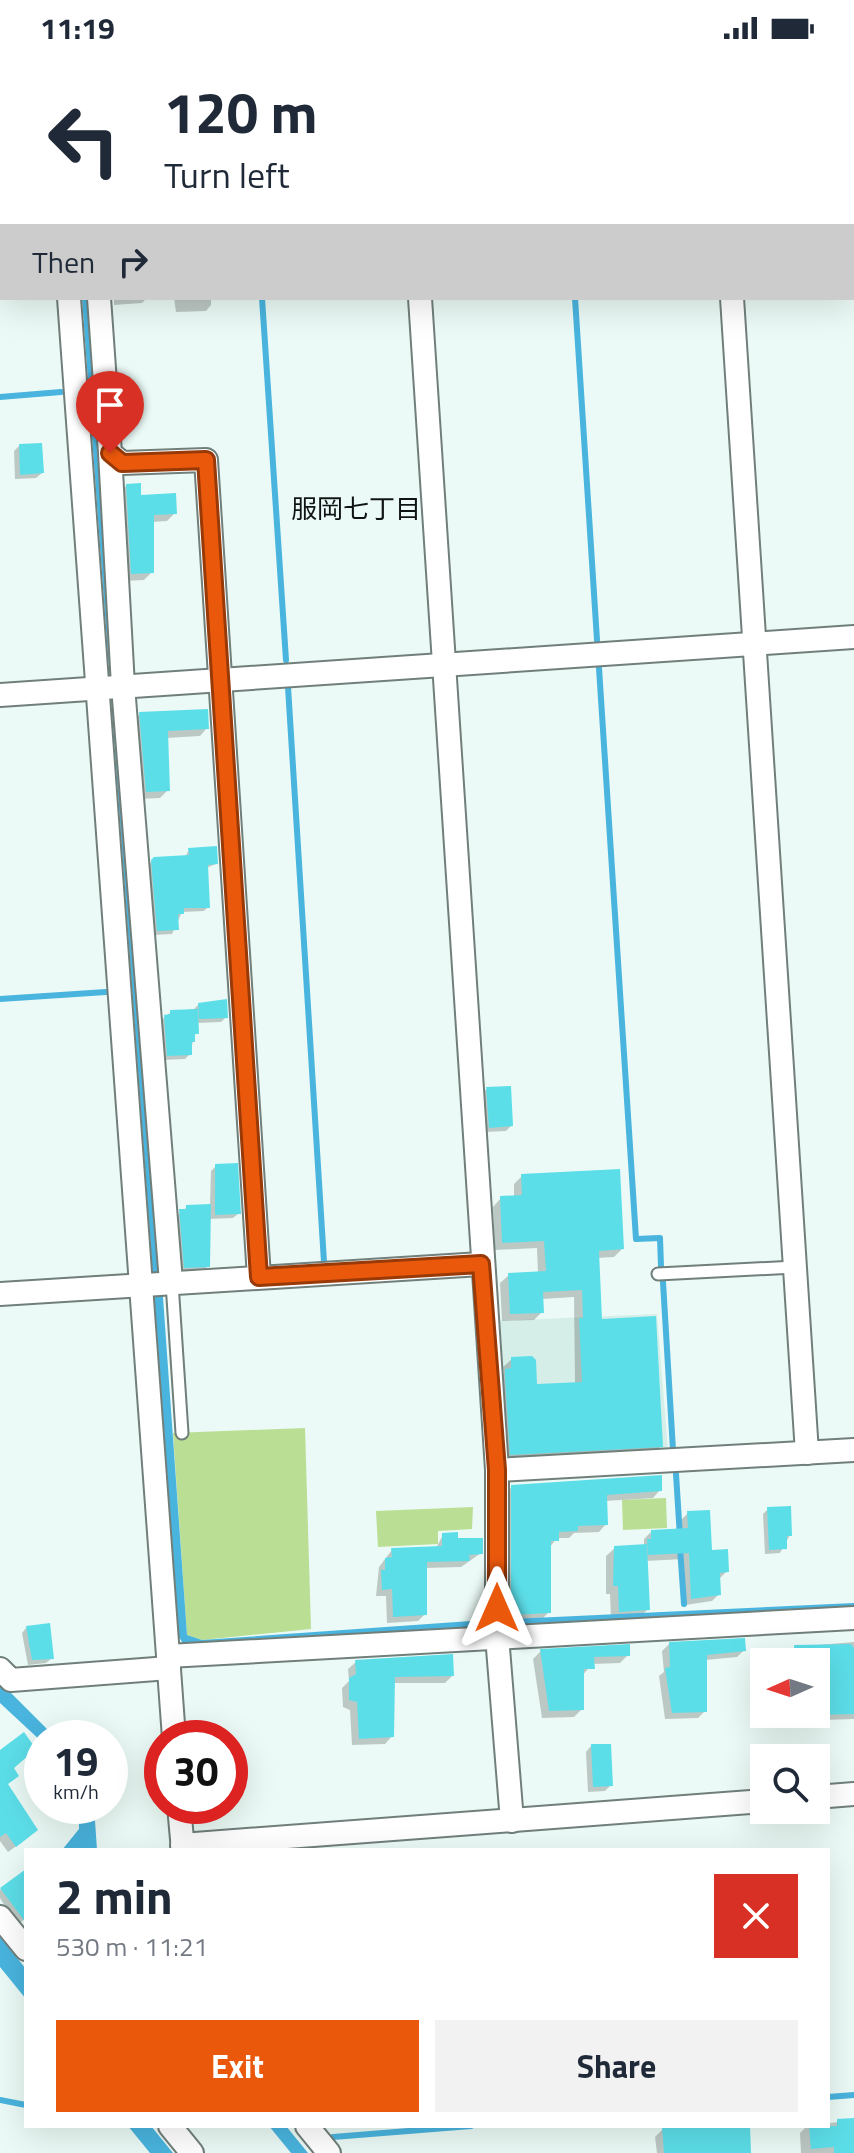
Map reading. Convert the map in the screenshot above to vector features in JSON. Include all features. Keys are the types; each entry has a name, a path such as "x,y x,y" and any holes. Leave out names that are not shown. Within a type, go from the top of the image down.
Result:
{"street":[{"path":"69,300 173,1720"},
{"path":"99,300 122,686 171,1282"},
{"path":"420,300 481,1264 497,1470 497,1636 512,1821"},
{"path":"732,300 807,1453"},
{"path":"110,453 122,463 206,460 259,1277"},
{"path":"0,695 854,637"},
{"path":"0,1294 481,1264"},
{"path":"497,1470 854,1450"},
{"path":"4,1681 169,1662 497,1636 854,1618"},
{"path":"830,1796 854,1794"},
{"path":"180,1824 182,1847 750,1802"},
{"path":"0,1917 24,1947"},
{"path":"172,2128 192,2153"},
{"path":"309,2128 329,2153"}],"lane":[{"path":"658,1274 795,1267"},
{"path":"171,1282 182,1433"}],"shaded area":[{"path":"657,1314 668,1450 511,1459 504,1453 495,1321"}],"green space":[{"path":"305,1428 311,1629 202,1640 187,1635 173,1433"},
{"path":"666,1498 667,1528 623,1530 622,1500"},
{"path":"473,1507 472,1529 438,1531 438,1544 378,1547 376,1511"}],"water":[{"path":"82,300 92,300 187,1635 202,1640 485,1620 486,1626 185,1647 179,1637"},
{"path":"0,1682 38,1720 24,1720 24,1725 0,1703"},
{"path":"79,1824 95,1824 97,1848 64,1848 79,1829"},
{"path":"0,1937 24,1967 24,1997 0,1967"},
{"path":"130,2128 153,2128 173,2153 150,2153"},
{"path":"271,2128 288,2128 308,2153 291,2153"}],"building":[{"path":"42,443 44,473 20,475 19,444"},
{"path":"141,483 141,495 176,493 177,514 154,515 154,573 131,574 126,484"},
{"path":"208,709 209,729 168,731 170,791 146,792 139,712"},
{"path":"217,846 218,864 208,865 210,908 184,908 184,914 178,914 179,930 157,931 151,860 154,857 189,855 188,848"},
{"path":"227,999 228,1018 199,1019 198,1003"},
{"path":"198,1009 199,1034 195,1034 195,1042 192,1042 192,1055 167,1056 164,1015 170,1014 170,1010"},
{"path":"511,1086 513,1126 489,1128 486,1087"},
{"path":"238,1163 241,1214 215,1215 215,1164"},
{"path":"620,1169 624,1249 599,1251 602,1319 656,1316 663,1447 510,1455 505,1369 511,1368 511,1357 532,1356 536,1360 537,1384 582,1382 579,1318 583,1318 582,1290 543,1292 544,1313 510,1314 508,1273 546,1271 544,1241 502,1243 500,1196 522,1195 521,1174"},
{"path":"211,1204 210,1267 184,1268 179,1209 186,1209 186,1205"},
{"path":"662,1475 662,1491 607,1495 608,1525 578,1526 578,1531 559,1532 559,1541 551,1541 551,1613 511,1615 511,1485"},
{"path":"791,1506 792,1536 787,1536 787,1549 769,1550 767,1507"},
{"path":"710,1510 712,1550 728,1549 729,1572 720,1573 721,1595 691,1599 689,1553 648,1555 647,1539 651,1539 651,1530 688,1528 687,1511"},
{"path":"458,1532 458,1538 483,1538 483,1554 469,1555 470,1561 427,1562 427,1615 393,1617 392,1589 382,1590 381,1570 385,1570 385,1558 392,1557 391,1548 442,1546 442,1533"},
{"path":"647,1544 650,1610 619,1612 618,1586 613,1586 614,1546"},
{"path":"50,1623 54,1659 32,1660 26,1626"},
{"path":"745,1638 746,1651 707,1655 707,1712 672,1713 665,1668 670,1667 669,1642"},
{"path":"630,1644 630,1656 594,1657 595,1669 584,1669 584,1710 549,1711 540,1649"},
{"path":"851,1644 854,1648 854,1714 830,1715 830,1648 794,1648 794,1645"},
{"path":"453,1654 454,1676 395,1677 394,1737 359,1739 357,1702 349,1700 349,1678 356,1674 355,1660"},
{"path":"24,1732 24,1759 14,1768 19,1776 8,1784 24,1809 24,1824 34,1824 38,1830 16,1847 6,1833 0,1837 0,1750"},
{"path":"591,1744 611,1744 613,1786 593,1787"},
{"path":"24,1870 24,1920 0,1888"},
{"path":"854,2118 854,2153 834,2153 834,2147 811,2149 809,2128 837,2126 837,2119"},
{"path":"662,2128 750,2128 751,2153 664,2153"}],"waterway":[{"path":"262,300 286,660"},
{"path":"575,300 597,640"},
{"path":"0,397 61,392"},
{"path":"599,668 636,1239 660,1238 661,1266"},
{"path":"288,687 324,1262"},
{"path":"0,999 106,992"},
{"path":"663,1282 673,1450"},
{"path":"676,1474 680,1537"},
{"path":"680,1548 684,1604"},
{"path":"512,1622 854,1606"},
{"path":"830,2097 854,2095"},
{"path":"0,2100 24,2105"},
{"path":"333,2137 446,2128"}],"district":[{"name":"服岡七丁目","path":"356,509"}],"route":[{"path":"110,453 122,463 206,460 259,1277 481,1264 497,1470 497,1608"}]}
